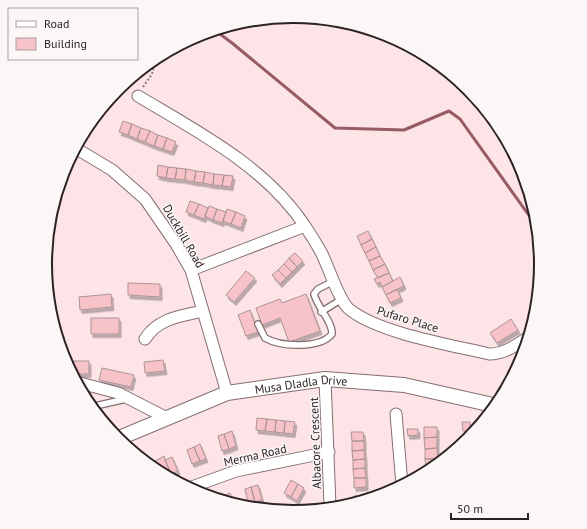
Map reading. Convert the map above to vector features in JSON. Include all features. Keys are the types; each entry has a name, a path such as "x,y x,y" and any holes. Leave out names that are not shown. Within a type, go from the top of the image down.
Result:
{"street":[{"name":"Pufaro Place","path":"138,96 241,160 285,200 305,226 321,253 348,309 376,325 489,354 498,354 506,351 522,341"},
{"name":"Duckbill Road","path":"80,151 112,170 145,199 158,214 191,270 227,393"},
{"path":"191,270 305,226"},
{"path":"145,339 154,328 164,321 203,311"},
{"name":"Musa Dladla Drive","path":"124,436 227,393 325,379 404,385 490,404"},
{"name":"Albacore Crescent","path":"325,379 330,503"},
{"path":"83,384 118,393 167,418"},
{"path":"396,414 402,480"},
{"name":"Merma Road","path":"196,485 236,471 329,452"}],"lane":[{"path":"258,324 263,336 269,340 292,346 307,345 328,338 332,334 332,328 321,312 314,296 315,292 334,281"},
{"path":"321,312 342,299"},
{"path":"97,405 128,398"}],"path":[{"path":"138,96 152,74 153,68"}],"building":[{"path":"123,121 132,124 128,135 119,132"},
{"path":"132,124 141,128 137,139 128,135"},
{"path":"141,128 150,131 145,142 137,139"},
{"path":"150,131 158,135 154,146 145,142"},
{"path":"158,135 167,138 163,149 154,146"},
{"path":"167,138 176,142 172,152 163,149"},
{"path":"158,165 168,167 166,178 157,176"},
{"path":"168,167 177,168 175,179 166,178"},
{"path":"177,168 186,169 185,180 175,179"},
{"path":"186,169 196,171 194,182 185,180"},
{"path":"196,171 205,172 203,183 194,182"},
{"path":"205,172 214,174 213,185 203,183"},
{"path":"214,174 224,175 222,186 213,185"},
{"path":"224,175 233,176 231,187 222,186"},
{"path":"190,201 199,204 194,215 186,212"},
{"path":"199,204 208,208 204,219 194,215"},
{"path":"209,206 217,209 213,220 205,216"},
{"path":"217,209 226,212 222,223 213,220"},
{"path":"227,209 236,212 231,224 223,221"},
{"path":"236,212 245,216 241,228 231,224"},
{"path":"368,231 372,239 361,245 357,236"},
{"path":"372,239 376,247 365,253 361,245"},
{"path":"376,247 380,256 369,261 365,253"},
{"path":"295,253 303,261 297,267 289,258"},
{"path":"380,256 385,264 373,270 369,261"},
{"path":"289,258 297,267 292,272 284,264"},
{"path":"284,264 292,272 286,278 278,270"},
{"path":"385,264 389,273 378,278 373,270"},
{"path":"278,270 286,278 280,284 272,275"},
{"path":"246,271 255,278 234,302 226,295"},
{"path":"389,273 393,281 382,287 380,282 377,284 374,279"},
{"path":"400,277 404,286 386,295 382,287"},
{"path":"128,283 160,284 160,297 128,295"},
{"path":"397,289 401,298 390,303 386,295"},
{"path":"111,294 112,307 80,310 79,297"},
{"path":"306,294 320,331 289,342 280,318 262,325 256,308 280,299 282,303"},
{"path":"250,310 258,332 246,336 238,315"},
{"path":"91,318 119,318 119,334 91,334"},
{"path":"511,319 518,330 497,343 490,333"},
{"path":"163,360 165,371 145,373 144,362"},
{"path":"72,361 89,361 89,374 78,374"},
{"path":"102,368 134,375 131,387 99,380"},
{"path":"257,418 267,419 265,431 256,430"},
{"path":"267,419 276,420 275,432 265,431"},
{"path":"276,420 285,421 284,433 275,432"},
{"path":"285,421 295,422 293,434 284,433"},
{"path":"462,422 470,422 470,429 468,431 463,431"},
{"path":"424,427 437,427 437,437 424,438"},
{"path":"407,429 418,429 418,435 408,436"},
{"path":"232,431 236,446 229,449 224,434"},
{"path":"351,432 363,432 364,441 352,441"},
{"path":"224,434 229,449 222,451 218,436"},
{"path":"437,437 437,448 425,449 424,438"},
{"path":"352,441 364,441 364,450 352,451"},
{"path":"200,444 206,459 200,461 194,447"},
{"path":"194,447 200,461 192,464 187,450"},
{"path":"437,448 438,458 425,459 425,449"},
{"path":"364,450 365,459 353,460 352,451"},
{"path":"164,456 171,473 159,465 154,462"},
{"path":"172,457 178,471 172,473 170,472 165,460"},
{"path":"365,459 365,468 353,469 353,460"},
{"path":"425,459 437,459 428,465 426,466"},
{"path":"365,468 366,478 354,478 353,469"},
{"path":"354,478 366,478 366,487 354,488"},
{"path":"291,480 298,484 291,497 284,493"},
{"path":"298,484 304,488 297,501 291,497"},
{"path":"258,485 262,500 255,502 251,487"},
{"path":"251,487 255,502 247,501 245,489"},
{"path":"230,493 232,498 231,498 224,496"},
{"path":"365,495 354,498 354,496"}],"waterway":[{"path":"221,34 335,128 404,130 449,111 460,119 530,217"}]}
